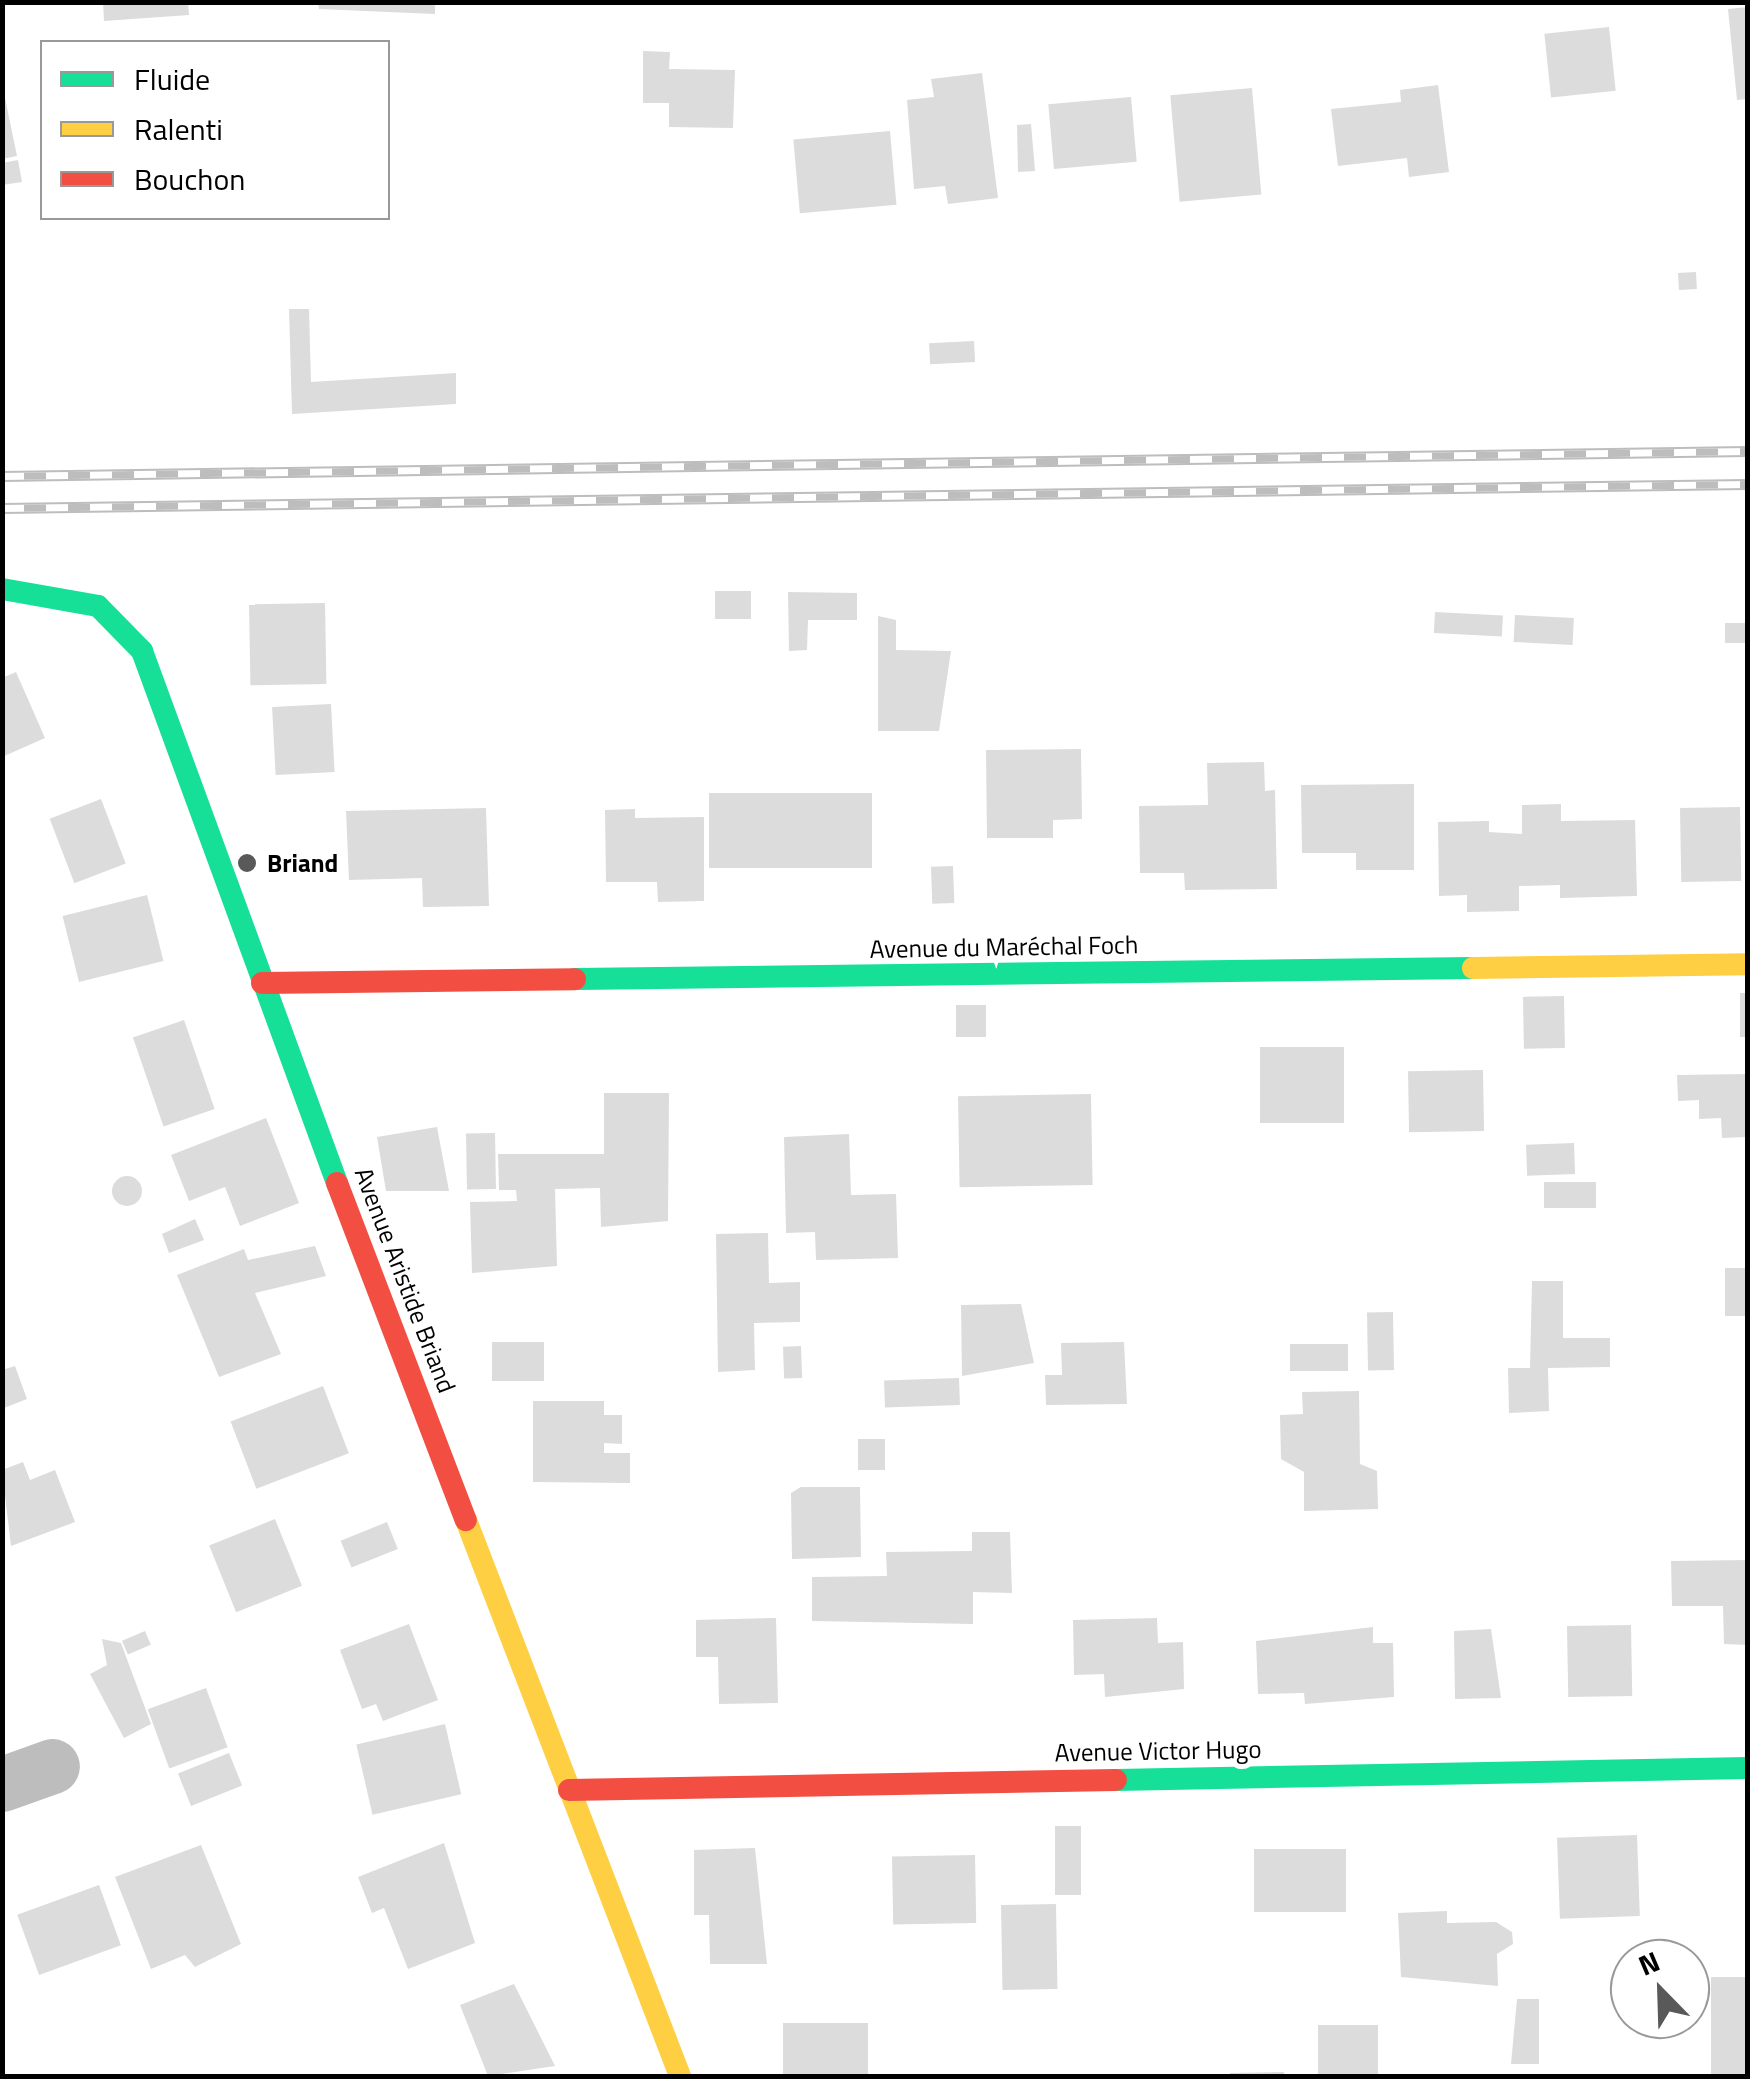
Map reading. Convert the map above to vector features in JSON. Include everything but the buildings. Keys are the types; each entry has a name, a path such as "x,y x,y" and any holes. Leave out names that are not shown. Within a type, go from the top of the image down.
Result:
{"street":[{"name":"Avenue Aristide Briand","path":"2,589 98,606 142,651 262,983 680,2076"},
{"name":"Avenue du Maréchal Foch","path":"262,983 1748,964"},
{"name":"Avenue Victor Hugo","path":"569,1790 1748,1768"}],"railway":[{"path":"2,476 1748,451"},
{"path":"2,508 1748,484"}],"traffic: fast":[{"path":"2,589 98,606 142,651 337,1183"},
{"path":"575,979 1473,968"},
{"path":"1116,1780 1748,1768"}],"traffic: slow":[{"path":"1473,968 1748,964"},
{"path":"466,1520 680,2076"}],"traffic: jam":[{"path":"262,983 575,979"},
{"path":"337,1183 466,1520"},
{"path":"569,1790 1116,1780"}],"place":[{"name":"Briand","path":"247,863"}]}
